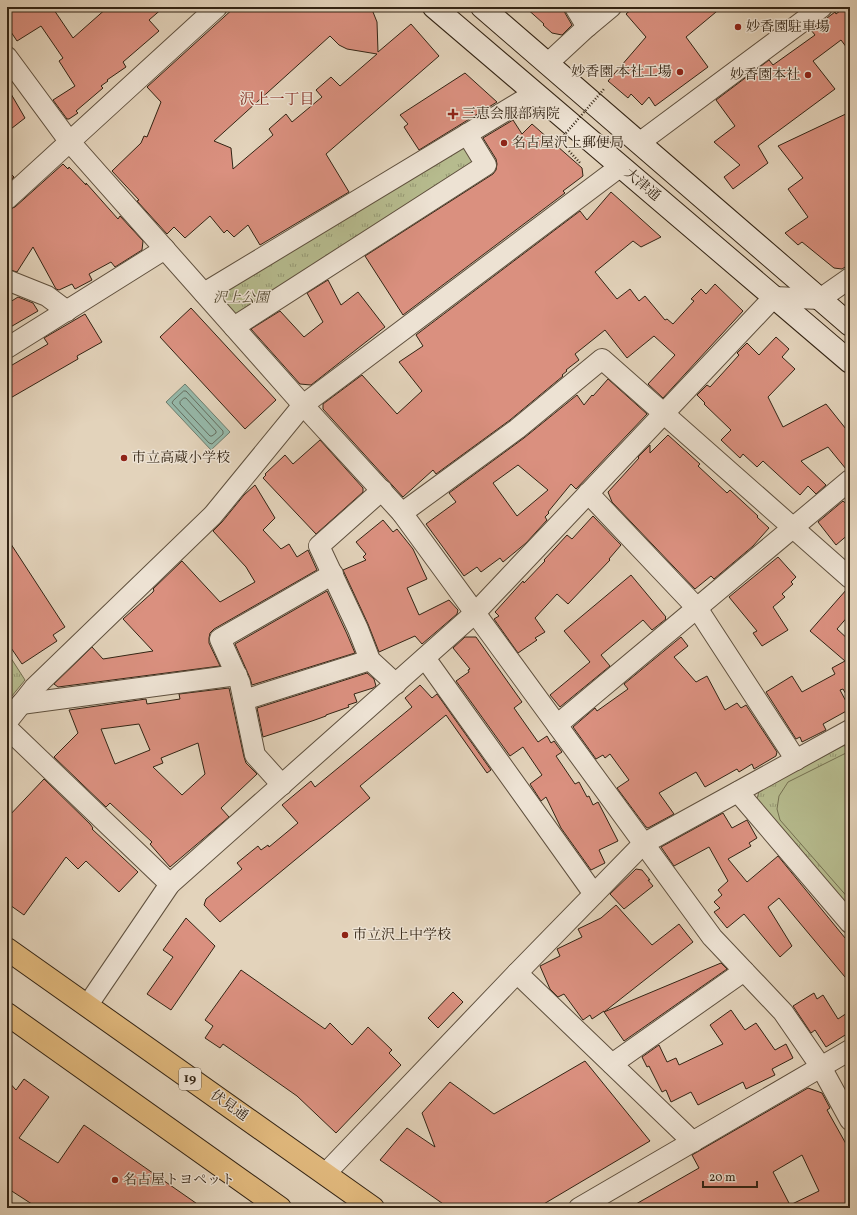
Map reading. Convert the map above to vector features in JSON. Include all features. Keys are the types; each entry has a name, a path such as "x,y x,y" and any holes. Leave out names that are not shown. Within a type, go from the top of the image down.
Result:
{"highway":[{"name":"伏見通","path":"7,950 373,1208"},
{"path":"7,1014 280,1208"}],"street":[{"name":"大津通","path":"434,7 850,362"},
{"path":"482,7 850,325"},
{"path":"575,7 587,27"},
{"path":"548,64 587,27 611,7"},
{"path":"639,143 822,7"},
{"path":"7,199 204,11"},
{"path":"7,58 69,141 303,405 402,513 712,938 783,1012 821,1067 850,1120"},
{"path":"204,293 535,93"},
{"path":"234,327 486,165 467,134"},
{"path":"7,722 34,688 213,515 303,405 621,166"},
{"path":"7,348 165,250"},
{"path":"86,1006 170,884 475,613 774,297 820,299 850,278"},
{"path":"7,280 47,296 68,311"},
{"path":"402,513 517,429 602,359 850,578"},
{"path":"557,725 850,480"},
{"path":"382,490 319,546 358,628 370,660 396,684"},
{"path":"588,494 697,608 796,760"},
{"path":"282,785 255,755 240,683 220,639 333,574"},
{"path":"425,658 594,894"},
{"path":"244,700 370,660"},
{"path":"21,704 237,675"},
{"path":"7,728 170,884"},
{"path":"326,1174 517,973 643,844 850,730"},
{"path":"738,792 850,923"},
{"path":"612,1064 744,972"},
{"path":"517,973 693,1142"},
{"path":"579,1208 850,1050"}],"path":[{"path":"560,140 604,89"}],"green space":[{"name":"沢上公園","path":"462,147 470,149 474,167 241,316 233,315 220,300 221,293"},
{"path":"7,652 25,680 7,702"},
{"path":"850,742 850,911 757,799 759,791"},
{"path":"850,751 850,900 780,820 777,809 779,796 788,782"}],"water":[{"path":"185,384 230,432 211,450 166,402"}],"building":[{"path":"7,7 52,7 73,38 108,7 164,7 149,20 159,31 123,62 126,67 107,80 108,81 101,86 103,88 76,111 78,113 67,119 53,100 75,86 59,61 63,58 41,26 17,41 7,26"},
{"path":"235,7 371,7 377,22 378,52 411,24 439,56 326,154 349,192 260,245 248,225 234,237 227,230 224,233 210,216 185,238 174,227 167,234 137,201 139,200 112,171 141,143 144,136 147,137 161,102 147,87","holes":["330,36 339,45 347,49 377,54 340,86 331,77 316,90 322,97 292,122 286,114 269,129 273,135 233,169 231,148 214,141"]},
{"path":"525,7 564,7 565,13 572,25 562,35 552,33"},
{"path":"634,7 722,7 686,37 708,67 655,106 649,97 642,105 631,94 628,98 608,81 646,37 626,14"},
{"path":"845,7 850,7 850,52 841,40 813,61 835,89 758,146 768,163 733,189 724,177 740,165 714,142 735,126 716,100 769,60 773,65 815,35 811,30 835,12 836,14"},
{"path":"465,73 497,102 419,150 404,127 408,124 400,115"},
{"path":"7,87 25,118 7,132"},
{"path":"850,112 850,264 842,269 834,268 802,242 798,245 785,233 808,217 788,189 803,178 778,146"},
{"path":"513,120 522,134 532,124 582,168 583,176 563,191 565,193 403,315 365,256 493,174 496,170 496,159 483,138"},
{"path":"63,164 68,169 69,167 86,185 86,183 118,219 120,216 143,241 142,250 115,267 111,262 89,274 92,280 75,289 72,284 59,290 56,289 33,247 17,272 7,269 7,210 15,207"},
{"path":"7,170 14,177 7,183"},
{"path":"611,192 661,237 641,247 633,241 595,272 617,299 630,289 639,301 645,296 665,320 667,319 673,324 694,301 691,299 701,289 706,294 715,284 743,311 663,398 648,384 675,355 654,336 627,358 605,330 575,354 579,360 566,370 567,371 562,375 563,376 510,420 436,474 433,470 403,497 323,409 323,404 362,375 397,414 422,391 399,362 423,346 416,335 580,211 587,220"},
{"path":"328,280 341,305 358,292 385,327 311,385 300,384 251,329 280,311 304,337 323,322 307,293"},
{"path":"18,297 33,303 38,311 7,329 7,304"},
{"path":"191,308 276,400 245,429 160,337"},
{"path":"85,314 102,342 77,356 78,359 7,400 7,368 48,344 44,338"},
{"path":"776,337 789,349 782,357 795,369 768,397 783,427 826,404 850,434 850,469 846,469 828,447 801,461 826,485 816,494 808,486 800,495 763,461 757,467 743,454 740,458 721,440 731,430 704,404 705,403 697,395 707,385 710,387 739,355 737,353 747,343 759,355"},
{"path":"608,379 647,414 576,489 571,484 548,512 549,513 545,517 547,520 526,543 503,562 500,558 481,572 477,567 464,576 426,524 456,502 449,493 524,438 577,395 584,405 592,395 593,396","holes":["518,465 548,490 517,516 493,483"]},
{"path":"668,435 700,464 698,466 727,493 730,490 769,528 753,546 714,579 711,576 695,589 612,502 608,492 650,445 650,453"},
{"path":"320,440 363,488 363,492 316,534 263,478 266,475 265,474 285,455 293,464"},
{"path":"255,485 275,518 263,530 281,549 289,544 297,557 308,550 317,570 214,629 210,633 209,643 220,666 58,687 54,684 92,647 103,659 153,651 123,619 153,592 153,589 182,561 220,602 255,582 246,567 213,531 244,495"},
{"path":"843,501 850,507 850,533 836,545 818,522"},
{"path":"593,516 621,545 609,559 610,560 568,604 557,594 535,618 545,632 535,638 537,640 518,653 494,619 499,616 495,612 523,581 524,583 545,561 544,560 567,535 572,539"},
{"path":"383,520 393,532 397,529 413,549 427,579 407,588 419,615 449,600 458,610 457,614 422,644 415,636 379,652 343,570 366,560 363,557 366,554 356,542"},
{"path":"7,538 65,627 53,635 57,641 22,664 7,642"},
{"path":"778,557 796,577 791,582 793,584 782,594 785,597 773,607 788,630 762,646 753,633 757,631 729,597"},
{"path":"631,575 666,617 666,619 652,630 643,620 601,655 610,666 560,707 550,695 590,662 564,631"},
{"path":"847,589 850,589 850,614 837,629 850,641 850,701 843,689 840,690 850,709 823,724 826,730 802,742 800,737 796,739 766,692 792,676 802,692 835,674 832,668 845,661 810,631"},
{"path":"327,591 355,653 252,685 235,644"},
{"path":"465,637 476,637 522,702 514,708 538,742 547,736 551,743 554,741 562,752 556,756 575,784 579,782 587,797 589,796 593,805 598,802 618,841 599,850 605,863 591,870 561,828 546,797 541,801 530,784 542,775 523,747 510,756 456,681 469,672 468,670 470,669 453,648"},
{"path":"681,637 688,646 674,657 696,682 707,676 725,710 737,703 741,708 746,705 777,752 776,756 754,769 752,764 739,772 737,769 705,787 696,772 659,793 674,814 648,828 617,788 629,780 610,754 605,758 603,755 596,759 573,727 595,708 597,711 628,689 624,684"},
{"path":"367,673 374,679 376,686 354,694 357,702 348,705 349,707 263,737 257,708"},
{"path":"420,685 432,698 437,694 491,770 487,773 446,715 360,786 370,798 220,922 204,905 206,899 242,869 237,863 258,846 261,850 268,845 269,847 298,823 282,805 311,781 315,787 412,707 405,698"},
{"path":"229,688 244,757 246,763 257,774 221,808 229,817 170,867 150,844 152,842 110,803 106,807 54,757 78,733 69,710 146,699 147,704 180,699 179,694","holes":["139,724 150,750 115,764 101,729","198,743 205,774 182,795 153,767 163,763 161,758"]},
{"path":"44,779 90,824 93,828 92,829 138,872 119,892 86,861 78,869 66,857 24,915 7,903 7,818"},
{"path":"723,813 732,828 747,820 757,838 749,843 751,846 728,859 747,882 778,856 850,944 850,983 779,898 768,907 792,946 780,957 744,914 727,928 714,912 720,908 714,902 722,895 718,890 728,881 709,847 674,866 661,847"},
{"path":"636,869 642,870 653,886 624,909 610,894"},
{"path":"616,905 652,945 679,924 693,942 604,1012 592,1019 590,1015 583,1020 564,994 558,997 550,989 540,966 560,956 557,949 582,937 578,929 601,918"},
{"path":"186,918 215,946 171,1010 147,994 173,957 163,950"},
{"path":"721,963 727,969 624,1041 604,1012"},
{"path":"241,970 325,1029 330,1023 352,1045 368,1027 392,1050 389,1053 401,1065 336,1133 297,1096 223,1044 220,1048 205,1038 213,1026 205,1020"},
{"path":"453,992 463,1002 438,1028 428,1018"},
{"path":"814,993 817,999 823,995 838,1019 850,1011 850,1032 826,1047 815,1030 811,1033 793,1006"},
{"path":"731,1010 745,1030 756,1023 775,1050 786,1044 793,1058 772,1069 775,1075 746,1089 743,1082 698,1105 691,1092 671,1102 666,1090 662,1092 649,1066 647,1067 642,1057 659,1045 667,1062 676,1058 679,1065 723,1044 710,1025"},
{"path":"585,1061 650,1141 537,1208 449,1208 380,1160 407,1128 435,1147 422,1113 450,1082 494,1114"},
{"path":"24,1079 49,1097 19,1138 58,1163 84,1125 203,1208 38,1208 7,1188 7,1080 16,1090"},
{"path":"808,1088 822,1093 830,1108 827,1110 850,1151 850,1208 629,1208 699,1168 692,1155","holes":["802,1155 819,1191 790,1205 773,1172"]}],"place":[{"name":"妙香園駐車場","path":"738,27"},
{"name":"妙香園 本社工場","path":"680,72"},
{"name":"妙香園本社","path":"808,75"},
{"name":"三恵会服部病院","path":"453,114"},
{"name":"名古屋沢上郵便局","path":"504,143"},
{"name":"市立高蔵小学校","path":"124,458"},
{"name":"市立沢上中学校","path":"345,935"},
{"name":"名古屋トヨペット","path":"115,1180"}],"district":[{"name":"沢上一丁目","path":"277,100"}]}
